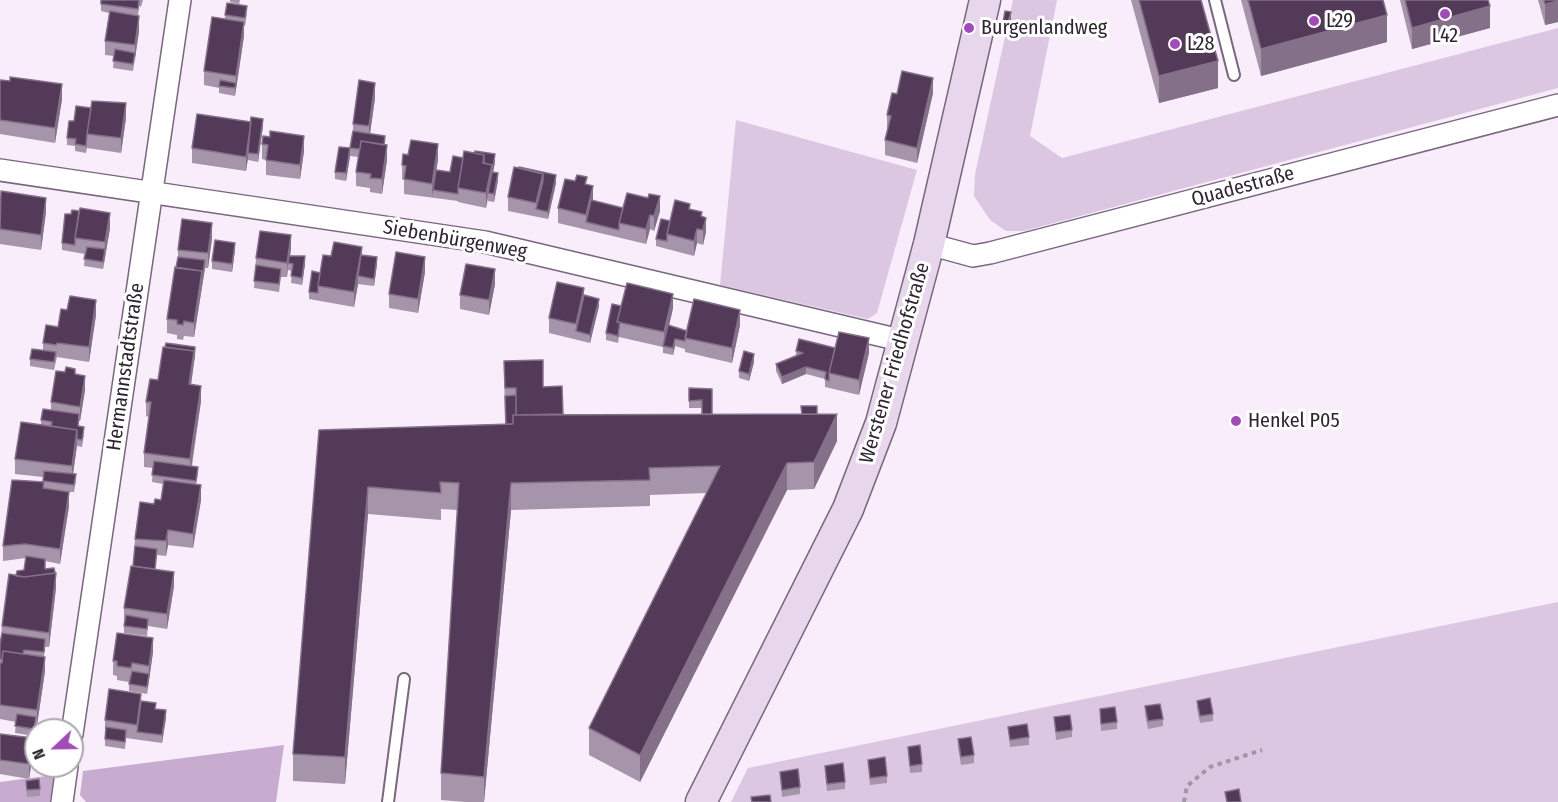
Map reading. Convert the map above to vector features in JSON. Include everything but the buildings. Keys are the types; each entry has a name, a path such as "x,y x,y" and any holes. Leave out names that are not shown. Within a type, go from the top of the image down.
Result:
{"street":[{"name":"Hermannstadtstraße","path":"74,718 180,0"},
{"name":"Werstener Friedhofstraße","path":"701,802 848,509 881,423 928,244 985,0"},
{"name":"Quadestraße","path":"928,244 973,256 990,253 1558,105"},
{"name":"Siebenbürgenweg","path":"0,170 485,242 904,341"},
{"path":"62,802 65,778"}],"lane":[{"path":"1215,0 1234,75"},
{"path":"388,802 404,679"}],"path":[{"path":"1184,802 1187,786 1210,767 1262,750"}],"shaded area":[{"path":"1013,0 1057,0 1030,136 1062,158 1558,28 1558,88 1024,231 1006,231 990,220 974,196 975,174"},
{"path":"736,120 917,170 877,313 868,319 720,285"},
{"path":"1558,602 1558,802 731,802 748,768"},
{"path":"284,745 276,802 86,802 80,795 84,771"},
{"path":"54,778 50,802 0,802 0,782"}],"place":[{"name":"L42","path":"1445,14"},
{"name":"L29","path":"1314,21"},
{"name":"Burgenlandweg","path":"969,28"},
{"name":"L28","path":"1175,44"},
{"name":"Henkel P05","path":"1236,421"}]}
